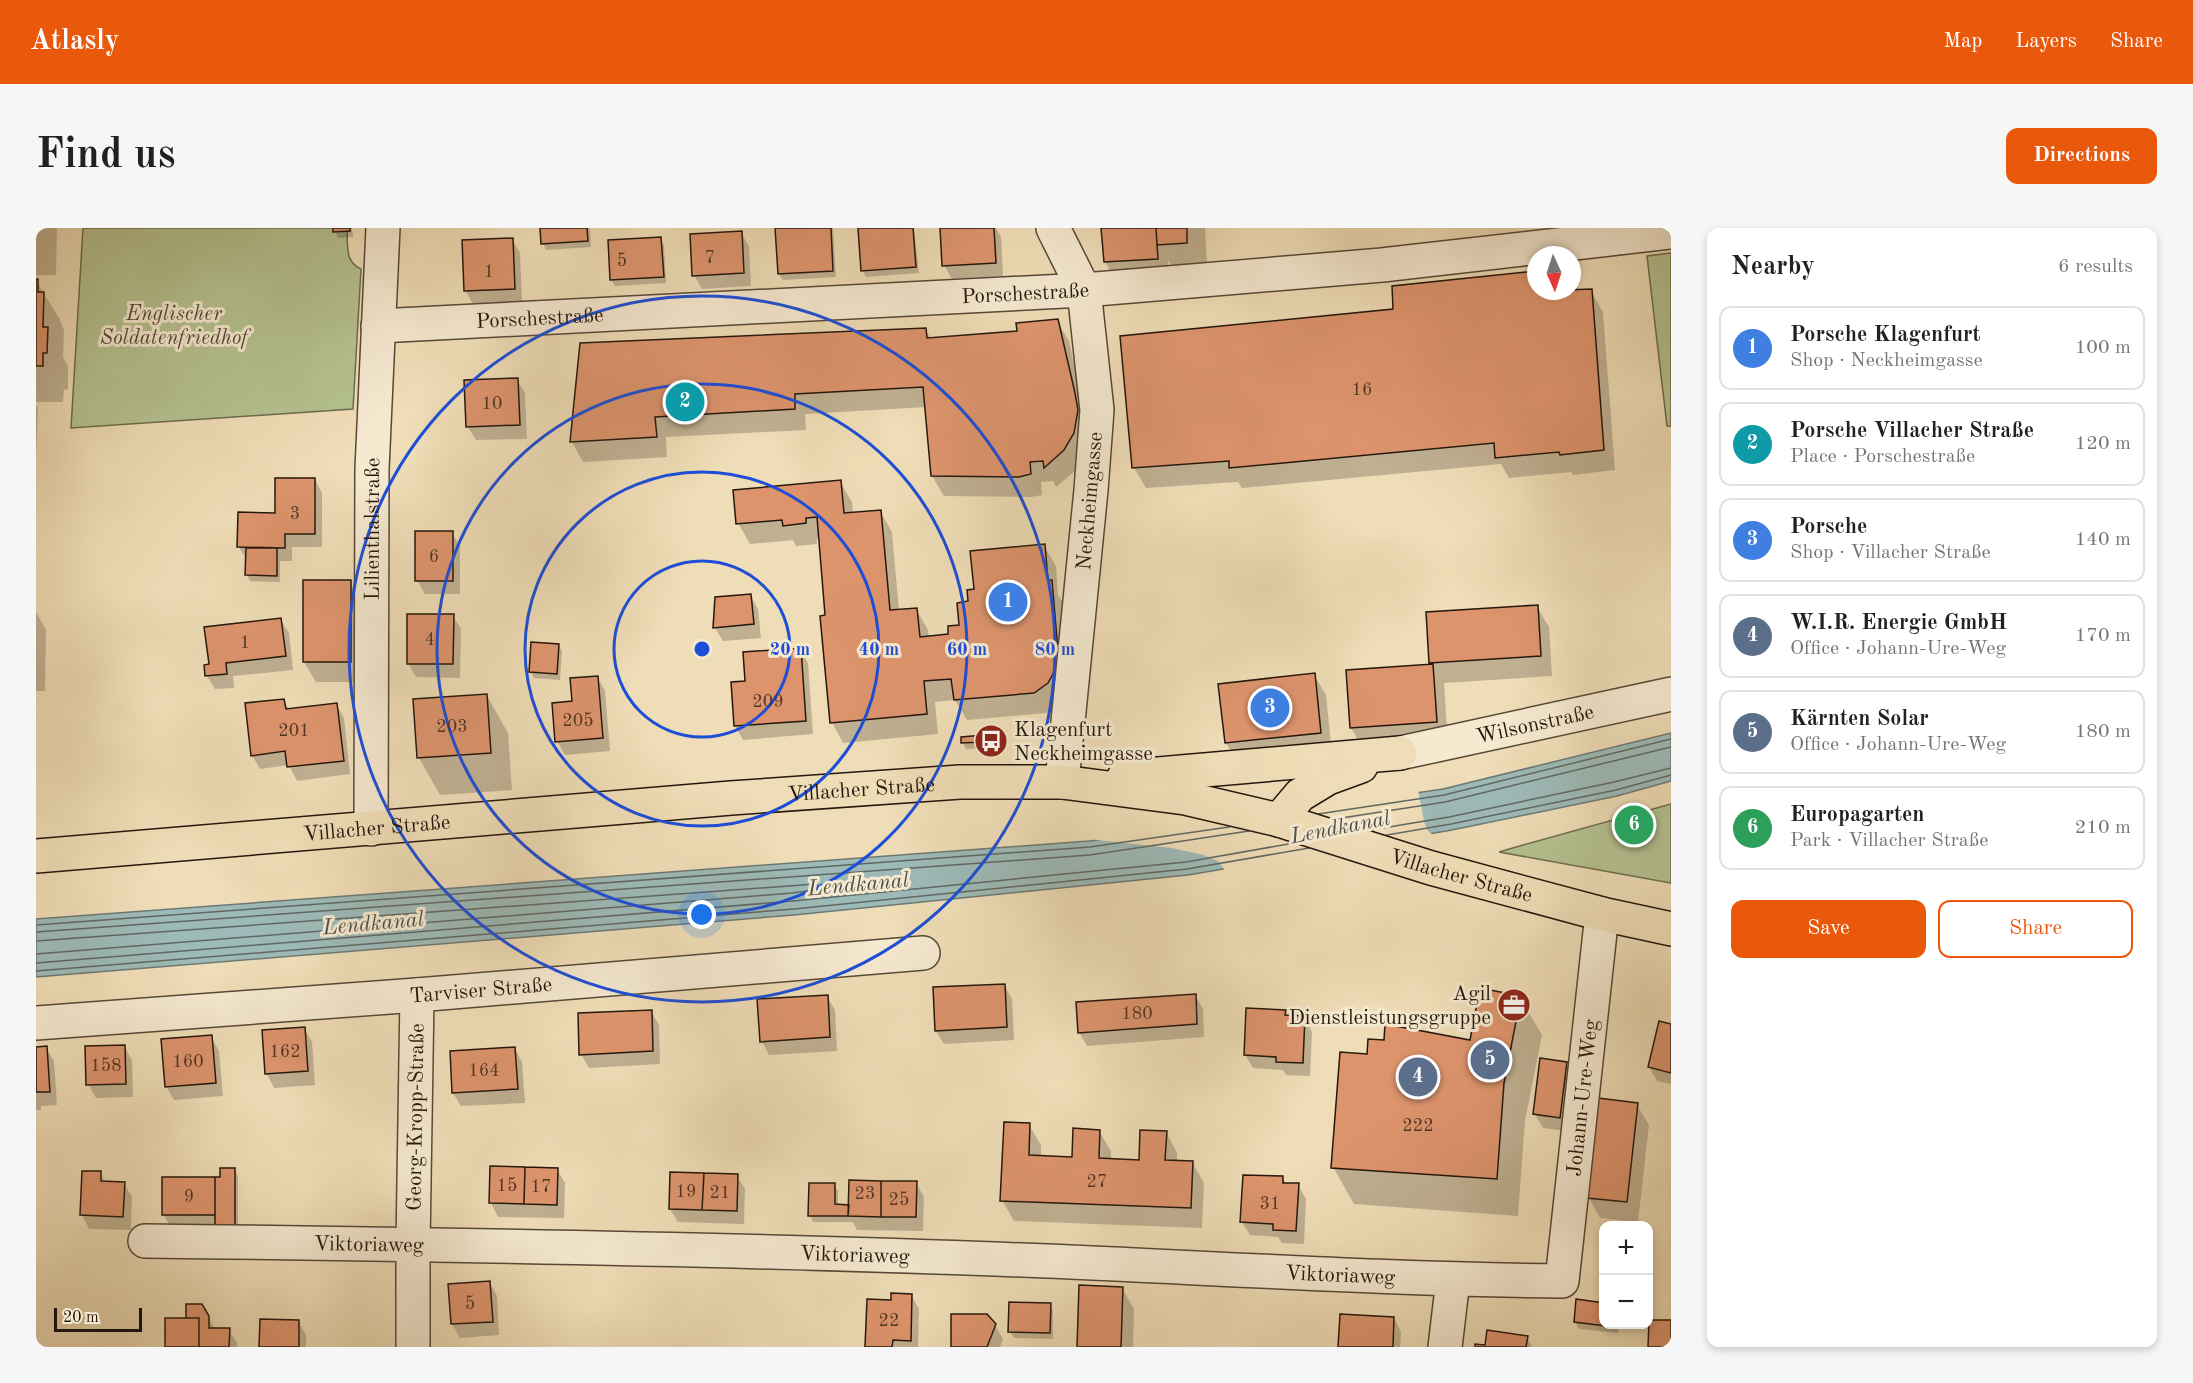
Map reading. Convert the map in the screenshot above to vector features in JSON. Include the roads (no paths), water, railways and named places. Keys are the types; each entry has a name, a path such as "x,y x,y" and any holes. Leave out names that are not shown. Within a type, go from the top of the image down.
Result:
{"main road":[{"path":"1062,782 1400,753"},
{"path":"1279,820 1300,795 1328,778 1400,753"},
{"name":"Villacher Straße","path":"36,856 719,799 960,782 1062,782 1185,798 1279,820 1431,868 1602,914 1671,929"}],"street":[{"name":"Lilienthalstraße","path":"371,829 372,470 383,228"},
{"name":"Neckheimgasse","path":"1053,228 1084,290 1097,410 1062,782"},
{"name":"Porschestraße","path":"378,326 1084,290 1382,265 1671,232"},
{"name":"Wilsonstraße","path":"1400,753 1671,694"},
{"name":"Johann-Ure-Weg","path":"1562,1281 1602,914"},
{"name":"Tarviser Straße","path":"36,1023 417,995 923,953"},
{"name":"Georg-Kropp-Straße","path":"413,1347 412,1245 417,995"},
{"name":"Viktoriaweg","path":"146,1242 412,1245 937,1257 1453,1280 1562,1281"},
{"path":"1445,1347 1453,1280"}],"water":[{"name":"Lendkanal","path":"1671,733 1671,781 1617,796 1452,830 1188,875 794,915 36,977 36,919 1089,841 1443,789"}],"place":[{"name":"Porsche Villacher Straße","path":"685,402"},
{"name":"Porsche Klagenfurt","path":"1008,602"},
{"name":"Porsche","path":"1270,708"},
{"name":"Klagenfurt Neckheimgasse","path":"991,741"},
{"name":"Europagarten","path":"1634,825"},
{"name":"Agil Dienstleistungsgruppe","path":"1514,1005"},
{"name":"Kärnten Solar","path":"1490,1060"},
{"name":"W.I.R. Energie GmbH","path":"1418,1077"}],"park label":[{"name":"Englischer Soldatenfriedhof","path":"174,325"}]}
